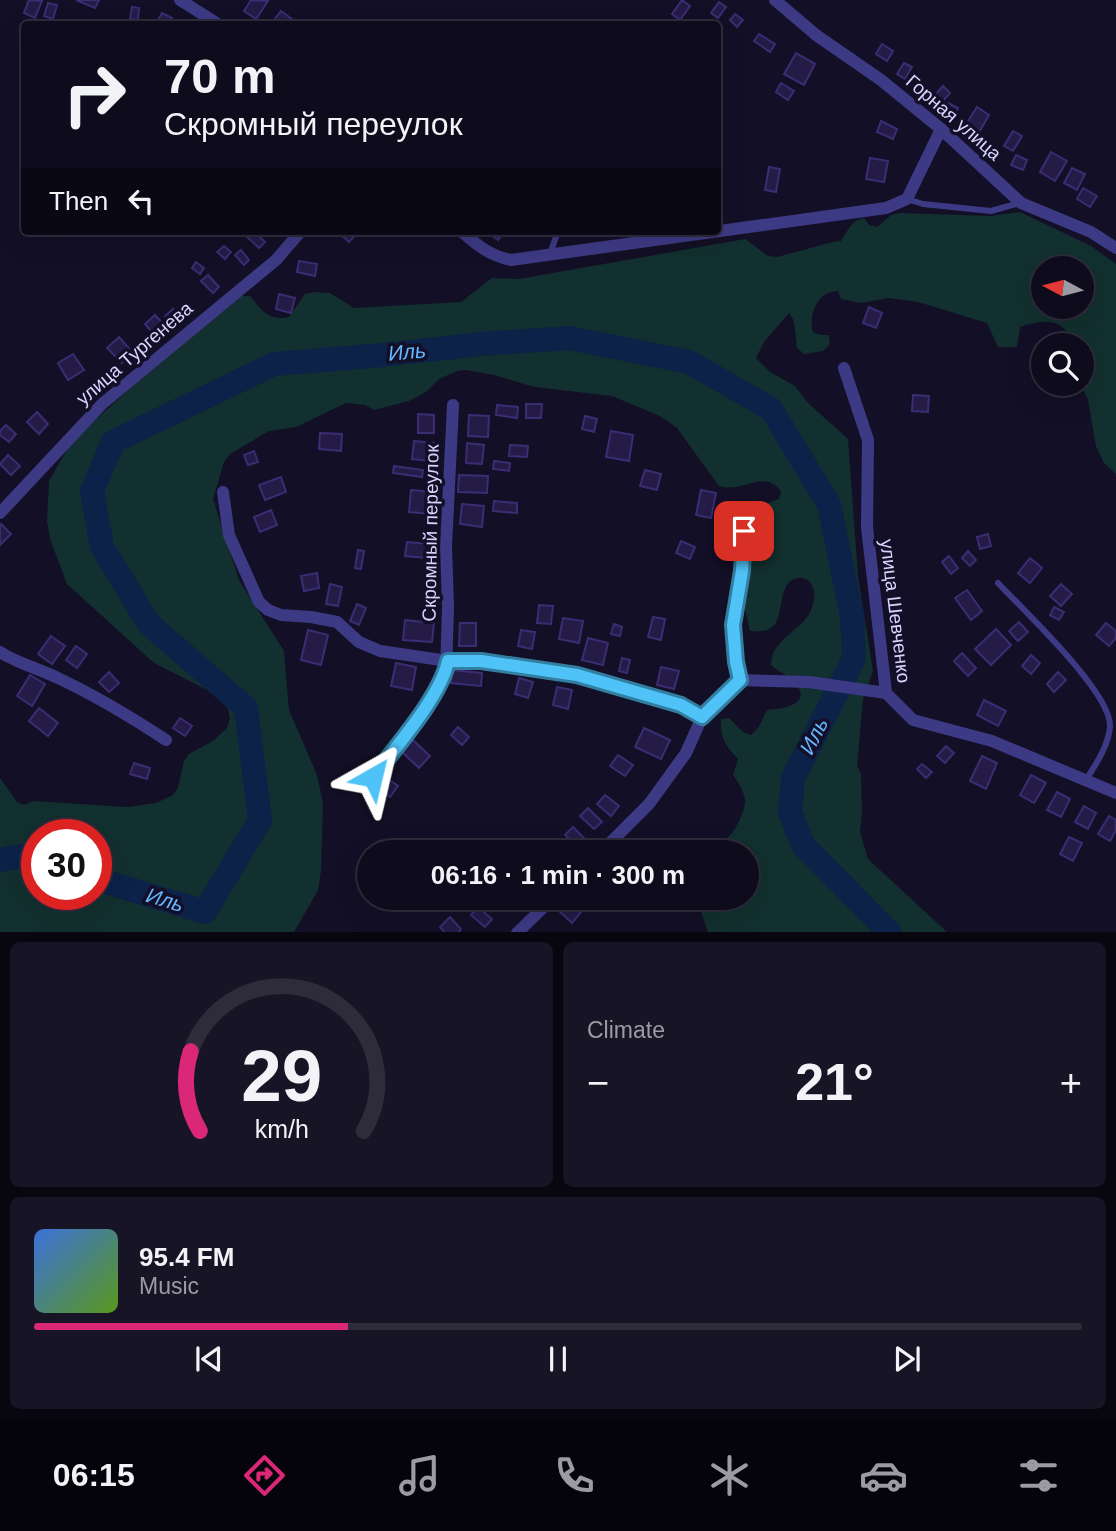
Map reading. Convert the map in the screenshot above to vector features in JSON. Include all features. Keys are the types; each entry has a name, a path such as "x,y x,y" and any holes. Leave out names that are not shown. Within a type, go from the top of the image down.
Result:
{"street":[{"path":"180,0 213,21"},
{"name":"Горная улица","path":"775,0 816,35 881,80 941,129 1021,203 1091,232 1116,248"},
{"path":"721,232 886,208 906,199 941,129"},
{"name":"улица Тургенева","path":"0,513 102,404 276,260 298,235"},
{"path":"466,235 483,250 511,260 697,235"},
{"name":"улица Шевченко","path":"844,368 868,440 867,527 886,693 914,720 992,741 1116,793"},
{"name":"Скромный переулок","path":"373,777 425,707 446,671 446,546 453,405"},
{"path":"223,492 229,535 259,602 268,610 281,615 337,622 359,642 380,651 448,661 481,661 577,675 681,705 702,717"},
{"path":"740,680 733,625 742,571 746,511"},
{"path":"0,652 17,663 57,677 112,704 166,740"},
{"path":"613,840 649,804 686,752 702,717 740,680 809,682 886,693"},
{"path":"518,932 541,910"}],"lane":[{"path":"906,199 923,204 991,211 1021,203"},
{"path":"550,256 557,235"},
{"path":"998,583 1068,657 1100,699 1110,723 1100,756 1086,780"}],"green space":[{"path":"1020,212 1091,246 1116,264 1116,474 1104,463 1096,446 1086,396 1094,396 1094,333 1068,333 1059,325 1037,322 1020,327 1017,347 998,347 987,323 918,302 889,298 861,303 841,299 838,291 820,299 813,311 813,332 829,335 830,344 823,351 804,354 797,348 794,321 789,313 764,342 756,358 770,372 795,386 808,403 848,439 858,576 873,671 863,699 857,766 861,774 860,832 868,859 947,932 708,932 702,910 759,910 759,840 724,840 736,827 745,800 733,775 738,759 724,741 721,719 729,718 743,732 751,735 758,728 767,710 793,704 801,696 793,680 771,665 777,647 811,610 814,594 811,584 800,578 787,585 778,618 773,627 767,630 750,631 744,604 750,520 759,509 779,499 781,491 774,485 760,481 737,487 719,486 677,428 660,416 612,396 534,387 466,370 439,379 426,392 409,401 374,410 365,405 346,403 296,427 269,431 230,454 224,462 213,499 239,580 284,651 289,710 317,775 323,803 318,890 294,932 0,932 0,778 17,802 25,805 33,801 127,807 156,803 173,795 178,788 184,761 189,754 213,741 227,728 230,718 228,709 217,695 154,663 67,584 50,539 47,521 49,481 72,441 135,384 241,296 250,296 266,314 276,318 289,317 305,294 314,292 330,293 354,308 461,302 492,278 519,279 745,239 768,256 777,257 841,241 859,219 864,218 869,225 877,227 891,215 991,216"}],"building":[{"path":"29,0 42,1 35,18 24,13"},
{"path":"76,0 99,0 95,8"},
{"path":"251,0 268,1 256,19 244,11"},
{"path":"682,0 690,6 680,20 672,14"},
{"path":"719,2 726,7 718,18 711,13"},
{"path":"48,3 57,5 53,19 44,16"},
{"path":"132,7 139,8 138,20 130,19"},
{"path":"281,11 295,21 273,21"},
{"path":"162,13 172,18 170,21 158,21"},
{"path":"735,14 743,20 737,27 730,20"},
{"path":"759,34 775,44 770,52 754,41"},
{"path":"882,44 893,51 887,61 876,54"},
{"path":"796,53 815,64 804,85 784,74"},
{"path":"904,63 912,67 905,79 897,74"},
{"path":"781,83 794,91 788,100 776,92"},
{"path":"943,86 950,93 941,103 934,96"},
{"path":"948,103 958,108 953,118 944,114"},
{"path":"977,107 989,115 978,134 965,126"},
{"path":"881,121 897,129 893,139 877,132"},
{"path":"1013,131 1022,136 1013,151 1004,146"},
{"path":"1051,152 1067,161 1055,181 1040,172"},
{"path":"1016,155 1027,160 1023,170 1011,165"},
{"path":"870,158 888,161 884,182 866,179"},
{"path":"769,167 780,169 776,192 765,190"},
{"path":"1072,168 1085,174 1077,190 1064,183"},
{"path":"1083,188 1097,196 1090,207 1077,199"},
{"path":"258,235 265,242 259,248 246,236"},
{"path":"341,235 355,235 349,242"},
{"path":"224,246 231,252 225,259 217,252"},
{"path":"241,250 249,260 244,265 235,255"},
{"path":"299,261 317,264 315,276 297,272"},
{"path":"196,262 204,268 200,274 192,268"},
{"path":"208,275 219,287 213,293 201,281"},
{"path":"279,294 295,298 291,313 276,309"},
{"path":"869,307 882,313 876,328 863,323"},
{"path":"173,309 182,320 175,327 165,316"},
{"path":"155,315 167,328 156,337 145,324"},
{"path":"119,337 133,353 122,363 107,348"},
{"path":"73,354 84,370 68,380 58,363"},
{"path":"913,395 929,396 928,412 912,411"},
{"path":"526,404 542,404 541,418 526,418"},
{"path":"497,405 518,407 517,418 496,415"},
{"path":"37,412 48,424 39,434 27,422"},
{"path":"418,414 434,415 434,433 418,433"},
{"path":"469,415 489,416 488,437 468,436"},
{"path":"585,416 597,419 594,432 582,429"},
{"path":"6,425 16,434 9,442 0,435"},
{"path":"611,431 633,435 629,461 606,457"},
{"path":"320,433 342,434 341,451 319,449"},
{"path":"414,441 434,443 431,461 412,459"},
{"path":"467,443 484,445 482,464 466,463"},
{"path":"510,445 528,446 527,457 509,456"},
{"path":"254,451 258,462 248,465 244,455"},
{"path":"8,455 20,466 11,475 0,464"},
{"path":"494,461 510,463 509,471 493,469"},
{"path":"394,466 423,470 422,477 393,473"},
{"path":"645,470 661,474 657,490 640,486"},
{"path":"459,475 488,476 487,493 458,492"},
{"path":"281,477 286,492 265,500 259,485"},
{"path":"411,490 433,492 431,514 409,512"},
{"path":"701,490 716,493 711,518 696,515"},
{"path":"494,501 517,503 517,513 493,511"},
{"path":"462,504 484,506 482,527 460,524"},
{"path":"271,510 277,525 260,532 254,517"},
{"path":"0,525 11,534 0,545"},
{"path":"988,534 991,546 980,549 977,537"},
{"path":"681,541 695,547 690,559 676,553"},
{"path":"407,542 429,544 427,558 405,556"},
{"path":"358,550 364,551 361,569 355,568"},
{"path":"968,551 976,560 970,566 962,558"},
{"path":"949,556 958,568 951,574 942,562"},
{"path":"1030,558 1042,568 1030,583 1018,573"},
{"path":"317,573 319,588 304,591 301,576"},
{"path":"330,584 342,587 338,606 326,604"},
{"path":"1061,584 1072,594 1061,606 1050,596"},
{"path":"967,590 982,611 971,620 955,598"},
{"path":"357,604 366,608 359,625 350,621"},
{"path":"539,605 553,606 551,624 537,623"},
{"path":"1054,607 1064,612 1059,620 1050,615"},
{"path":"653,617 665,619 661,640 648,637"},
{"path":"563,618 583,621 579,643 559,639"},
{"path":"405,620 434,623 432,642 403,640"},
{"path":"1019,622 1028,632 1018,641 1009,631"},
{"path":"460,623 476,623 476,646 459,646"},
{"path":"1106,623 1116,631 1116,638 1109,646 1096,635"},
{"path":"614,624 622,627 620,636 611,634"},
{"path":"996,629 1011,645 991,665 975,649"},
{"path":"308,630 328,635 321,665 301,660"},
{"path":"521,630 535,632 532,649 518,646"},
{"path":"51,636 65,646 52,664 38,654"},
{"path":"588,638 608,643 603,665 582,660"},
{"path":"76,646 87,654 77,668 66,660"},
{"path":"962,653 976,668 968,676 954,661"},
{"path":"1031,655 1040,663 1031,674 1022,666"},
{"path":"622,658 630,660 627,673 619,671"},
{"path":"396,663 416,667 412,690 391,686"},
{"path":"661,667 679,671 674,689 657,685"},
{"path":"452,670 482,673 481,686 451,683"},
{"path":"109,672 119,683 109,692 99,682"},
{"path":"1058,672 1066,680 1054,692 1047,684"},
{"path":"30,675 45,684 32,706 17,696"},
{"path":"519,678 533,682 528,698 515,694"},
{"path":"557,687 572,690 568,709 553,705"},
{"path":"984,700 1006,711 998,726 977,715"},
{"path":"39,708 58,723 48,736 29,721"},
{"path":"180,718 192,726 185,736 173,728"},
{"path":"458,727 469,737 462,745 451,735"},
{"path":"644,728 670,740 661,759 635,747"},
{"path":"413,740 430,756 419,768 402,752"},
{"path":"946,746 954,753 945,763 937,756"},
{"path":"618,755 633,765 625,776 610,766"},
{"path":"982,756 997,763 986,789 970,781"},
{"path":"134,763 150,768 147,779 130,774"},
{"path":"922,764 932,772 926,778 917,769"},
{"path":"383,775 398,786 390,797 375,786"},
{"path":"1031,775 1046,783 1034,803 1020,795"},
{"path":"1057,792 1070,799 1061,817 1047,810"},
{"path":"605,795 619,806 611,816 597,804"},
{"path":"1084,806 1096,813 1088,829 1075,822"},
{"path":"588,808 602,822 594,829 580,816"},
{"path":"1109,816 1116,820 1116,830 1110,841 1098,834"},
{"path":"573,827 586,840 570,840 565,835"},
{"path":"1069,837 1082,843 1073,861 1060,854"},
{"path":"475,910 482,910 492,919 485,927 471,915"},
{"path":"562,910 582,911 572,923 560,912"},
{"path":"450,917 461,929 459,932 444,932 440,927"}],"waterway":[{"name":"Иль","path":"112,884 205,912 260,820 246,708 149,624 102,547 92,491 113,442 274,364 569,338 689,362 771,409 829,505 852,616 854,659 793,778 790,812 803,845 889,932"},
{"name":"Иль","path":"0,860 21,856"}],"route":[{"path":"373,777 425,707 446,671 448,661 481,661 577,675 681,705 702,717 740,680 733,625 742,571 744,531"}]}
